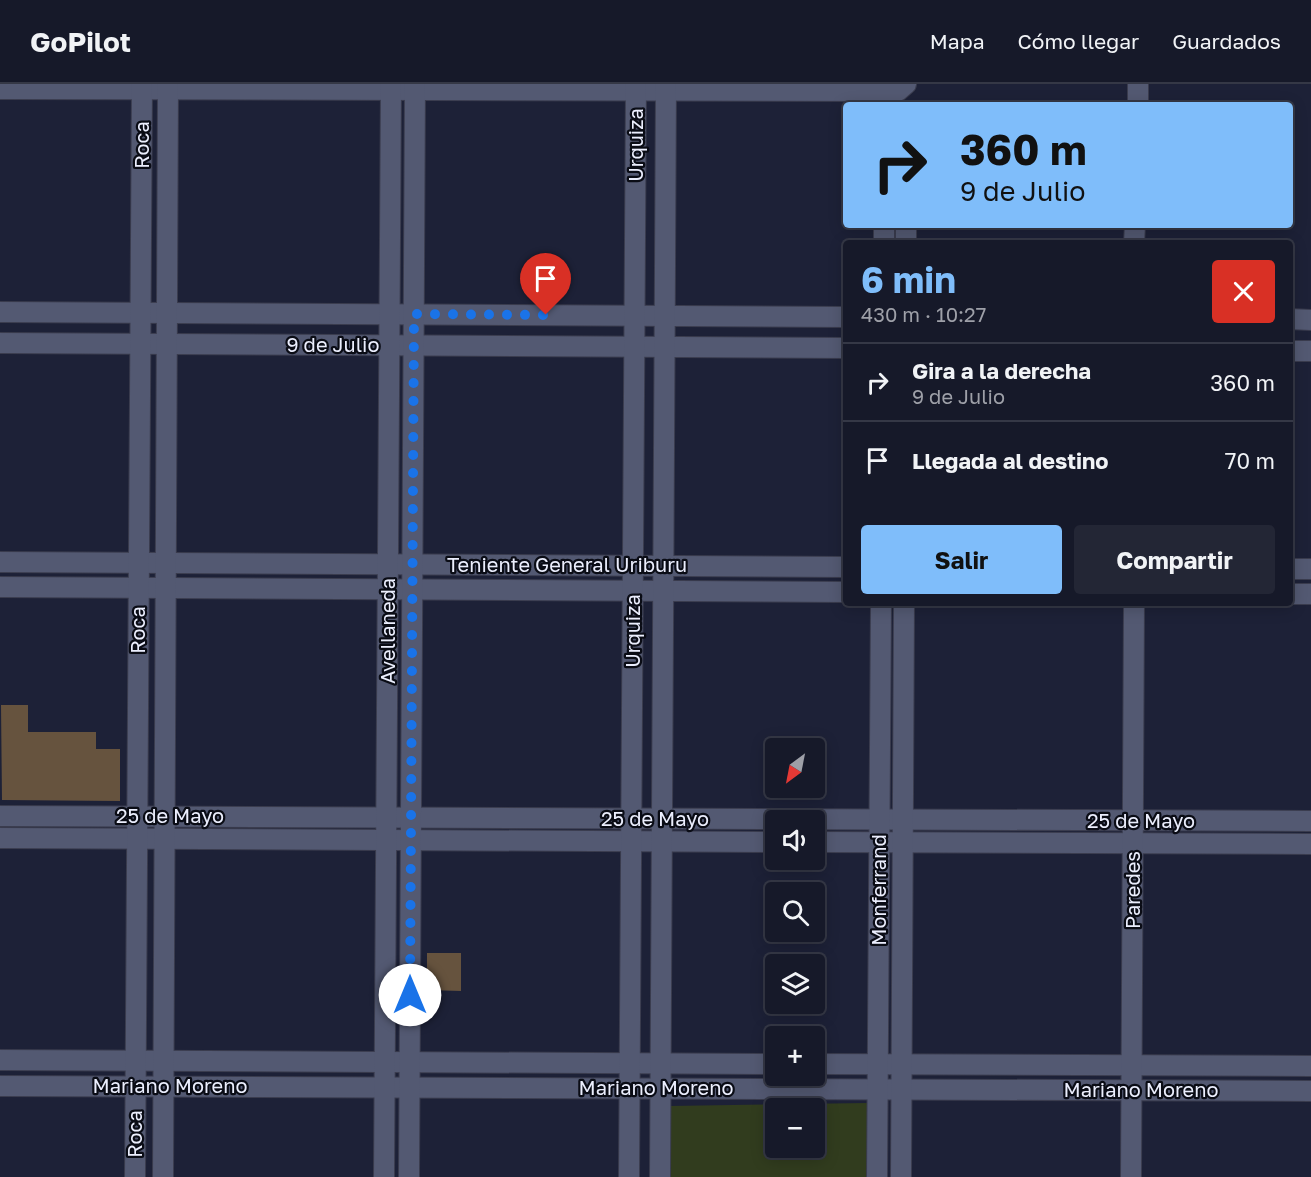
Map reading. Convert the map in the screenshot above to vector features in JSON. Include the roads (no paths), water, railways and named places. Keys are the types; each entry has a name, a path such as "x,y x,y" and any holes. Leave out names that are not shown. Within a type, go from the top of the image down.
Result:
{"street":[{"path":"0,89 142,86 666,87 884,93 898,91 906,84"},
{"path":"906,84 907,102"},
{"path":"1137,102 1138,84"},
{"name":"Roca","path":"135,1177 142,86"},
{"name":"Roca","path":"163,1177 168,86"},
{"name":"Avellaneda","path":"384,1177 392,87"},
{"name":"Avellaneda","path":"409,1177 415,87"},
{"name":"Urquiza","path":"629,1177 636,87"},
{"name":"Urquiza","path":"660,1177 666,87"},
{"name":"9 de Julio","path":"0,312 843,317"},
{"path":"1293,320 1311,320"},
{"name":"9 de Julio","path":"0,343 843,348"},
{"path":"1293,351 1311,351"},
{"name":"Teniente General Uriburu","path":"0,561 843,567"},
{"path":"1293,569 1311,569"},
{"name":"Teniente General Uriburu","path":"0,587 843,592"},
{"path":"1293,594 1311,594"},
{"name":"Monferrand","path":"877,1177 881,606"},
{"name":"Monferrand","path":"901,1177 904,606"},
{"name":"Paredes","path":"1131,1177 1134,606"},
{"name":"25 de Mayo","path":"0,816 1311,821"},
{"name":"25 de Mayo","path":"0,838 765,842"},
{"name":"25 de Mayo","path":"825,842 1311,844"},
{"name":"Mariano Moreno","path":"0,1060 765,1064"},
{"name":"Mariano Moreno","path":"825,1064 1311,1066"},
{"name":"Mariano Moreno","path":"0,1086 1311,1090"}]}
